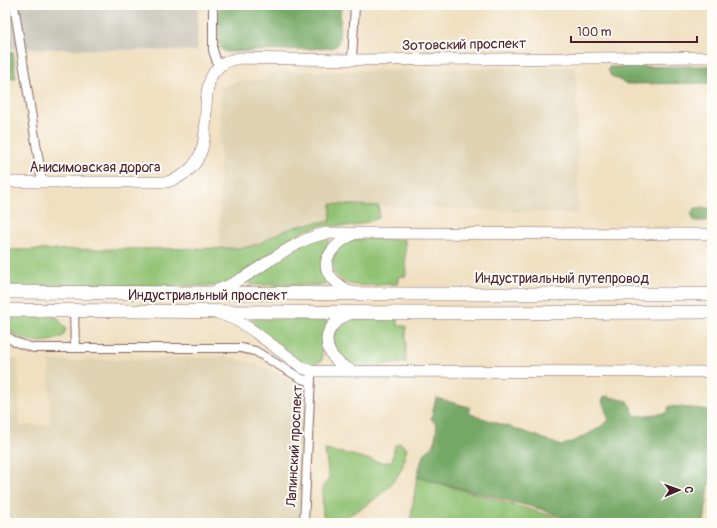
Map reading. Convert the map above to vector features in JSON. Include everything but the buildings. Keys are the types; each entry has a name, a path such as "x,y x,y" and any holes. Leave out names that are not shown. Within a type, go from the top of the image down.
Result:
{"main road":[{"name":"Индустриальный проспект","path":"5,292 411,294"},
{"name":"Индустриальный путепровод","path":"411,294 712,294"},
{"name":"Индустриальный проспект","path":"5,310 210,310 412,313 712,312"}],"street":[{"path":"14,5 42,182"},
{"path":"213,5 213,50 218,66"},
{"path":"352,60 355,5"},
{"name":"Зотовский проспект","path":"218,66 228,60 240,58 352,60 712,57"},
{"name":"Анисимовская дорога","path":"5,182 168,182 187,174 200,158 205,132 209,83 212,74 218,66"},
{"path":"355,294 331,278 327,268 328,257 332,248 340,241 358,232"},
{"path":"211,293 232,285 279,254 310,237 328,233 712,234"},
{"path":"74,310 75,348"},
{"path":"210,310 236,320 311,376"},
{"path":"355,372 336,362 330,355 326,344 327,334 334,324 343,317 356,312"},
{"path":"5,335 15,342 34,348 241,348 255,351 302,379 311,376 355,372 712,372"},
{"name":"Лапинский проспект","path":"304,523 311,376"}],"shaded area":[{"path":"5,5 198,5 197,51 5,48"},
{"path":"576,67 579,214 332,204 331,221 305,224 279,233 259,245 241,248 219,247 221,87 239,81 262,80 271,72"},
{"path":"226,357 256,364 281,375 300,387 304,407 300,523 5,523 5,359 18,359 20,426 50,424 49,361"}],"green space":[{"path":"219,5 341,5 339,41 337,45 332,48 227,52 222,50 219,45"},
{"path":"5,49 13,52 16,78 5,78"},
{"path":"712,66 712,83 627,84 611,76 608,70 609,67"},
{"path":"331,204 379,206 379,218 354,226 321,226 304,231 236,279 220,286 5,286 5,250 241,248 257,244 279,233 298,226 331,221"},
{"path":"695,208 712,208 712,221 694,221 691,213"},
{"path":"330,238 322,260 324,275 327,282 326,285 250,285 250,280 309,239"},
{"path":"364,239 405,239 406,276 398,277 398,284 363,286 351,284 346,283 335,273 333,260 335,253 339,247 345,243 352,240"},
{"path":"5,317 57,317 66,329 63,336 56,339 41,342 34,341 19,337 5,329"},
{"path":"371,317 398,318 398,326 406,326 406,363 384,365 358,364 347,361 338,356 334,347 334,334 339,327 346,322 354,319"},
{"path":"254,319 326,319 327,321 322,336 322,360 315,365 307,365 251,324 250,321"},
{"path":"605,396 628,401 635,416 667,413 669,406 712,410 712,463 704,523 579,523 540,509 417,477 423,455 434,445 437,425 431,419 436,398 469,407 470,414 537,436 561,446 586,435 609,420 602,401"},
{"path":"400,443 407,448 400,472 395,480 368,504 347,516 328,521 323,515 322,488 329,478 325,450 383,463 392,461 395,445"},
{"path":"417,477 577,523 410,523"}]}
